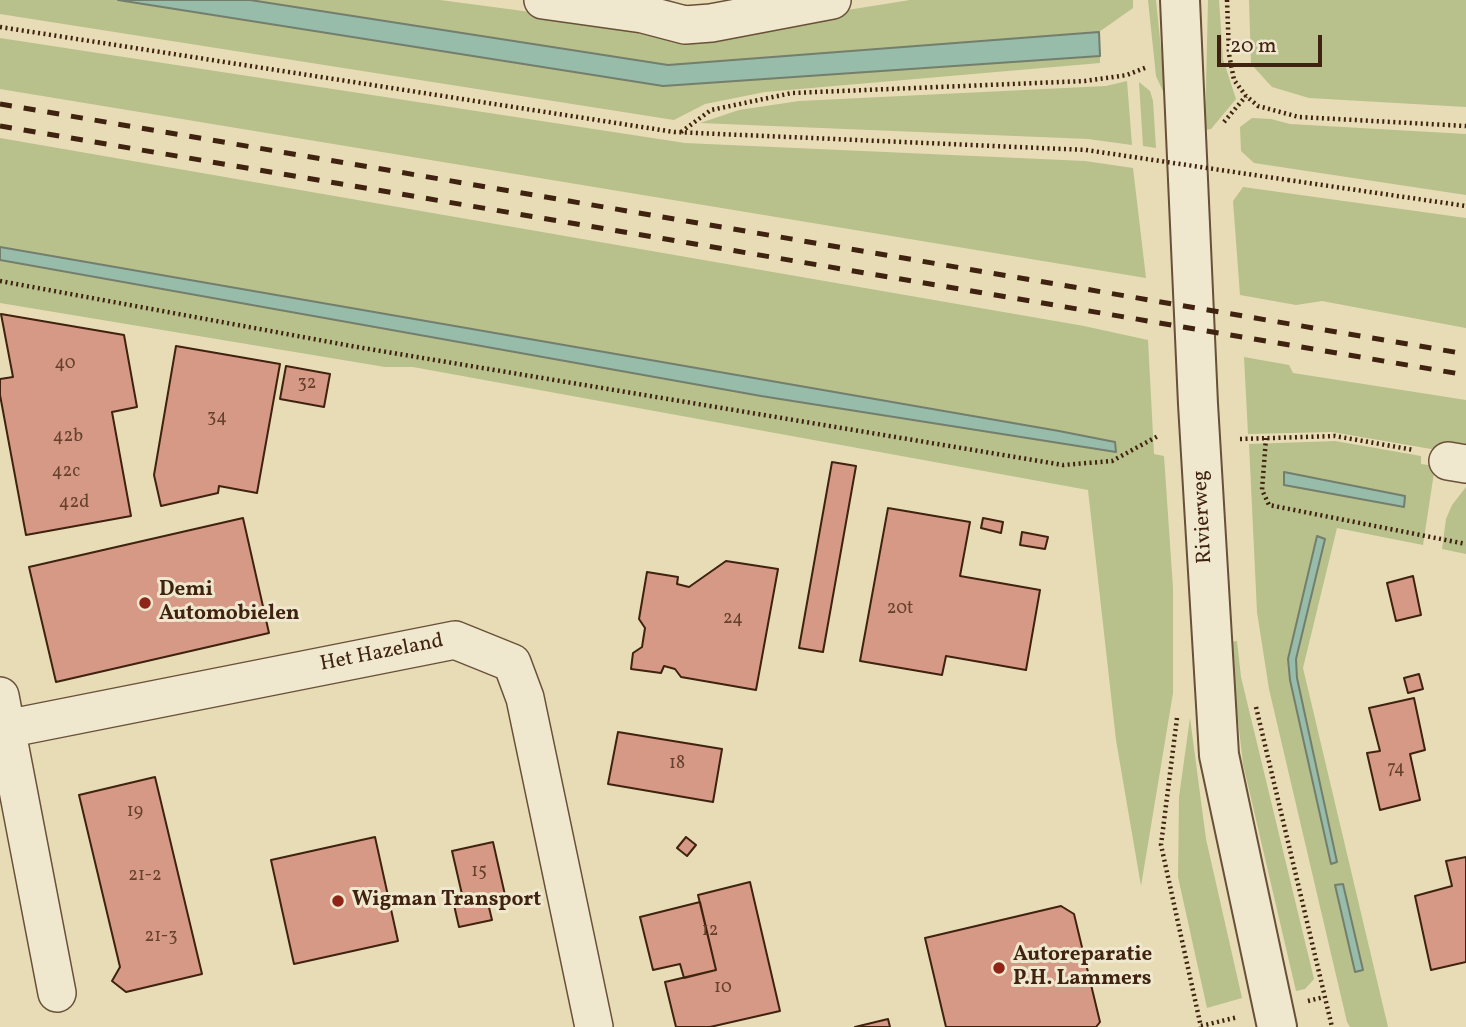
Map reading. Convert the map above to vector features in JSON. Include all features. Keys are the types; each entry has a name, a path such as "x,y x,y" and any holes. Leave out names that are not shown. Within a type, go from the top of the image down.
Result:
{"street":[{"path":"543,0 643,14 685,25 711,23 832,0"},
{"name":"Rivierweg","path":"1180,0 1197,391 1219,755 1277,1027"},
{"name":"Het Hazeland","path":"57,993 3,712 455,640 512,663 525,698 594,1027"}],"path":[{"path":"1227,0 1229,54 1234,80 1258,106 1299,117 1466,126"},
{"path":"0,27 680,132 1086,150 1466,206"},
{"path":"680,132 712,110 792,93 1085,81 1128,75 1148,67"},
{"path":"1225,119 1246,96"},
{"path":"1214,159 1214,171"},
{"path":"0,281 356,347 1063,465 1112,461 1158,436"},
{"path":"1240,439 1335,436 1419,451 1457,463"},
{"path":"1266,438 1262,490 1269,505 1466,544"},
{"path":"1255,702 1332,1027"}],"shaded area":[{"path":"0,0 118,0 663,86 1100,56 1100,63 765,92 705,104 674,120 0,14"},
{"path":"118,0 250,0 668,65 1099,32 1100,56 663,86"},
{"path":"250,0 440,0 697,34 910,0 1133,0 1133,8 1099,32 668,65"},
{"path":"1148,0 1156,0 1166,98 1156,76"},
{"path":"1208,0 1219,0 1223,59 1236,99 1211,129 1205,130"},
{"path":"1249,0 1466,0 1466,107 1309,98 1272,87 1251,64"},
{"path":"0,38 685,143 1085,161 1133,168 1146,278 0,89"},
{"path":"1127,81 1132,145 1088,139 700,123 739,110 799,101 1106,86"},
{"path":"1139,82 1150,91 1153,101 1156,148 1143,146"},
{"path":"1252,118 1290,124 1466,134 1466,195 1254,163 1241,151 1240,127"},
{"path":"0,138 1084,326 1148,340 1154,454 1164,456 1173,588 1173,693 1141,886 1116,740 1088,490 413,367 385,367 0,303 0,260 761,396 1116,452 1115,442 0,247"},
{"path":"1243,187 1466,218 1466,328 1322,301 1296,305 1240,295 1233,201"},
{"path":"0,247 1059,431 1115,442 1116,452 761,396 0,260"},
{"path":"1244,357 1289,365 1293,373 1466,400 1466,455 1332,432 1248,434"},
{"path":"1335,441 1421,456 1421,464 1435,466 1423,545 1337,528 1303,668 1388,1027 1350,1027 1347,1022 1269,689 1257,612 1249,444"},
{"path":"1284,472 1405,496 1404,507 1284,485"},
{"path":"1466,487 1466,554 1442,549 1446,519 1452,505"},
{"path":"1317,536 1325,539 1296,659 1297,678 1337,862 1331,864 1290,680 1288,659"},
{"path":"1237,641 1241,677 1314,979 1305,989 1296,991 1243,764 1229,642"},
{"path":"1190,718 1206,839 1242,998 1207,1008 1178,877 1179,797"},
{"path":"1343,884 1363,970 1355,972 1335,885"}],"building":[{"path":"1,314 124,335 137,407 112,412 131,516 26,535 0,395 0,379 13,377"},
{"path":"176,346 280,364 257,493 219,486 218,493 161,506 154,475"},
{"path":"286,366 330,374 324,407 280,399"},
{"path":"832,462 856,466 823,652 799,648"},
{"path":"888,508 970,522 960,576 1040,590 1026,670 946,656 942,675 860,661"},
{"path":"243,518 269,633 56,682 29,567"},
{"path":"983,518 1003,522 1001,533 981,528"},
{"path":"1022,532 1048,537 1045,549 1020,545"},
{"path":"726,561 778,569 756,690 681,677 675,669 664,666 661,673 631,669 633,653 642,647 645,628 639,619 647,572 678,577 677,584 689,587"},
{"path":"1413,576 1421,615 1396,621 1387,583"},
{"path":"1419,674 1423,689 1408,693 1404,678"},
{"path":"1414,698 1425,750 1410,754 1420,800 1380,810 1367,753 1380,751 1369,708"},
{"path":"618,732 722,749 713,802 608,784"},
{"path":"155,777 202,974 126,992 112,981 120,967 79,795"},
{"path":"375,837 398,941 294,964 271,860"},
{"path":"686,837 696,845 687,856 677,848"},
{"path":"493,842 505,895 487,899 492,920 459,927 454,905 464,903 452,851"},
{"path":"1466,857 1466,962 1431,970 1415,896 1452,886 1446,861"},
{"path":"750,882 780,1011 710,1027 676,1027 665,982 716,970 698,895"},
{"path":"700,902 716,970 684,978 680,964 653,970 640,917"},
{"path":"1061,906 1074,914 1100,1022 1096,1027 946,1027 925,938"},
{"path":"888,1019 890,1027 855,1027"}],"railway":[{"path":"0,104 1466,354"},
{"path":"0,126 1466,375"}],"place":[{"name":"Demi Automobielen","path":"145,603"},
{"name":"Wigman Transport","path":"338,901"},
{"name":"Autoreparatie P.H. Lammers","path":"999,968"}]}
